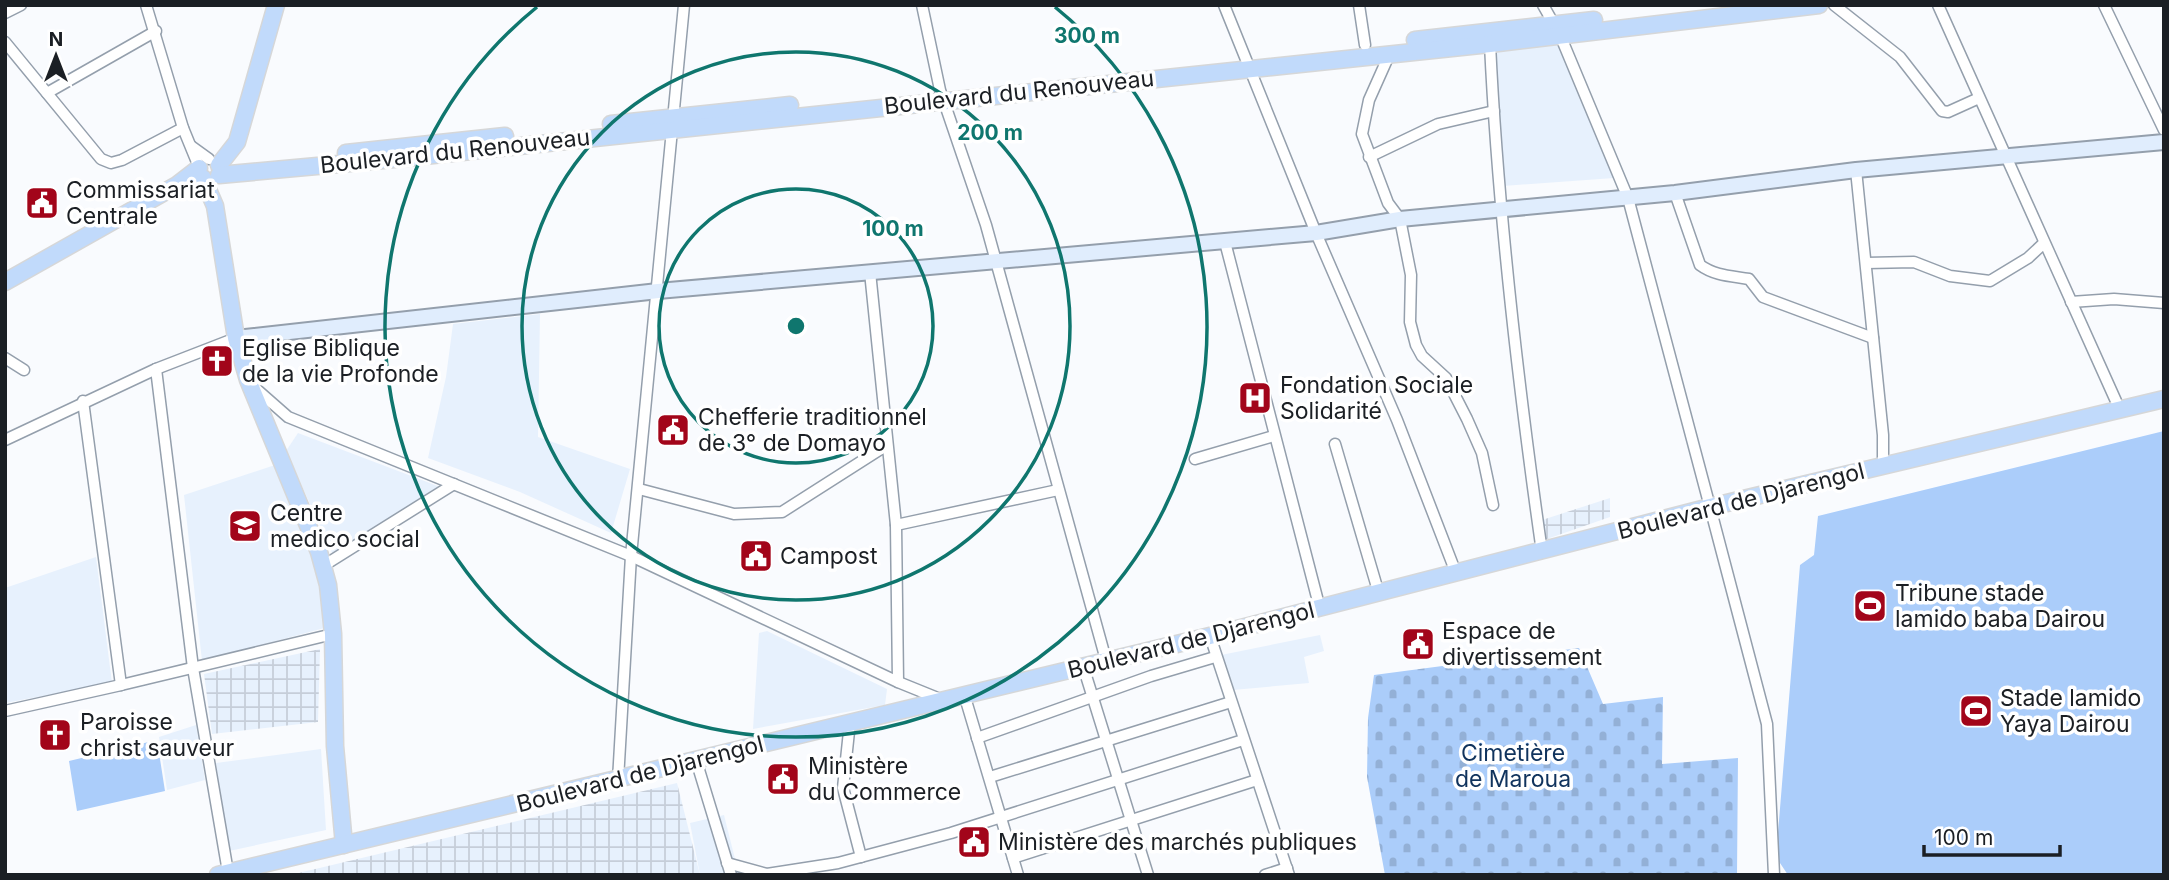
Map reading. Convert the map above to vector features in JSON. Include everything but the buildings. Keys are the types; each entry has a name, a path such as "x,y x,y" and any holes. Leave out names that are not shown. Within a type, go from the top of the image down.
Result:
{"main road":[{"path":"5,282 210,169 237,142 276,5"},
{"name":"Boulevard du Renouveau","path":"210,169 405,158 675,122 1247,63 1490,44 1557,30 1736,5"},
{"name":"Boulevard du Renouveau","path":"1247,63 1365,45 1819,5"},
{"path":"236,338 658,291 1316,233 1400,219 1675,193 1856,170 2006,159 2164,142"},
{"path":"210,169 236,338 248,380 323,566 334,634 335,746 344,845"},
{"name":"Boulevard de Djarengol","path":"223,874 1210,636 1710,507 2164,399"}],"street":[{"path":"5,13 21,5"},
{"path":"146,5 183,128 191,146 210,169"},
{"path":"618,780 631,556 675,122 684,5"},
{"path":"922,5 942,96 986,225 1106,660"},
{"path":"1224,5 1316,233 1396,419 1456,573"},
{"path":"1359,5 1365,45"},
{"path":"1543,5 1557,30 1628,198 1768,724 1773,875"},
{"path":"1834,5 1900,57 1942,111 1948,112 1979,98"},
{"path":"1938,5 2120,410"},
{"path":"2105,5 2164,130"},
{"path":"47,93 156,31"},
{"path":"5,42 101,159 111,163 122,160 183,128"},
{"path":"1490,44 1502,210 1524,424 1542,552"},
{"path":"1390,53 1364,118 1362,135 1391,209 1400,219 1411,275 1410,322 1416,345 1422,356 1446,378 1467,419 1482,453 1493,505"},
{"path":"1369,157 1452,120 1494,111"},
{"path":"1856,170 1883,465"},
{"path":"1675,193 1700,265 1704,268 1719,275 1749,279 1763,297 1873,338"},
{"path":"1224,242 1320,609"},
{"path":"1866,263 1914,262 1950,276 1990,281 2028,258 2044,243"},
{"path":"870,272 896,525 898,682"},
{"path":"2071,302 2114,299 2164,303"},
{"path":"5,440 83,401 236,338"},
{"path":"5,358 24,370"},
{"path":"156,369 193,668 223,874"},
{"path":"248,380 288,417 631,556 898,682 941,699"},
{"path":"83,401 121,685"},
{"path":"1195,459 1274,436"},
{"path":"1335,444 1379,594"},
{"path":"639,489 734,513 773,513 796,506 887,445"},
{"path":"323,566 454,484"},
{"path":"896,525 1058,490"},
{"path":"5,711 334,634"},
{"path":"1210,636 1288,871 1265,875"},
{"path":"977,738 1215,657"},
{"path":"1083,666 1148,875"},
{"path":"964,694 1018,875"},
{"path":"990,778 1231,702"},
{"path":"850,722 843,788 861,857"},
{"path":"727,863 767,874 861,857 1243,740"},
{"path":"696,760 731,875"},
{"path":"1013,858 1257,780"}],"shaded area":[{"path":"1558,42 1614,178 1503,186 1493,46"},
{"path":"540,314 538,437 630,469 611,533 520,492 428,458 446,377 453,324"},
{"path":"298,433 443,488 334,557 286,451"},
{"path":"278,464 314,558 328,627 202,661 184,495"},
{"path":"1610,498 1610,517 1544,540 1539,521"},
{"path":"96,557 112,683 5,703 5,588"},
{"path":"767,631 887,689 885,705 753,729 759,633"},
{"path":"1320,635 1324,651 1304,657 1309,683 1233,690 1221,655"},
{"path":"320,649 318,722 212,734 204,674"},
{"path":"196,725 205,780 167,790 159,737"},
{"path":"321,749 326,830 229,851 216,763"},
{"path":"677,783 700,875 290,875"},
{"path":"724,815 739,875 700,875 690,823"}],"green space":[{"name":"Stade lamido Yaya Dairou","path":"2164,431 2164,875 1788,875 1776,857 1800,565 1814,555 1818,516"},
{"name":"Cimetière de Maroua","path":"1579,648 1603,704 1663,697 1662,764 1738,758 1737,875 1385,875 1367,777 1368,718 1374,675"},
{"path":"157,740 165,791 77,811 69,761"}],"place":[{"name":"Commissariat Centrale","path":"42,203"},
{"name":"Eglise Biblique de la vie Profonde","path":"217,361"},
{"name":"Fondation Sociale Solidarité","path":"1255,398"},
{"name":"Chefferie traditionnel de 3° de Domayo","path":"673,430"},
{"name":"Centre medico social","path":"245,526"},
{"name":"Campost","path":"756,556"},
{"name":"Tribune stade lamido baba Dairou","path":"1870,606"},
{"name":"Espace de divertissement","path":"1418,644"},
{"name":"Stade lamido Yaya Dairou","path":"1976,711"},
{"name":"Paroisse christ sauveur","path":"55,735"},
{"name":"Ministère du Commerce","path":"783,779"},
{"name":"Ministère des marchés publiques","path":"974,842"}]}
